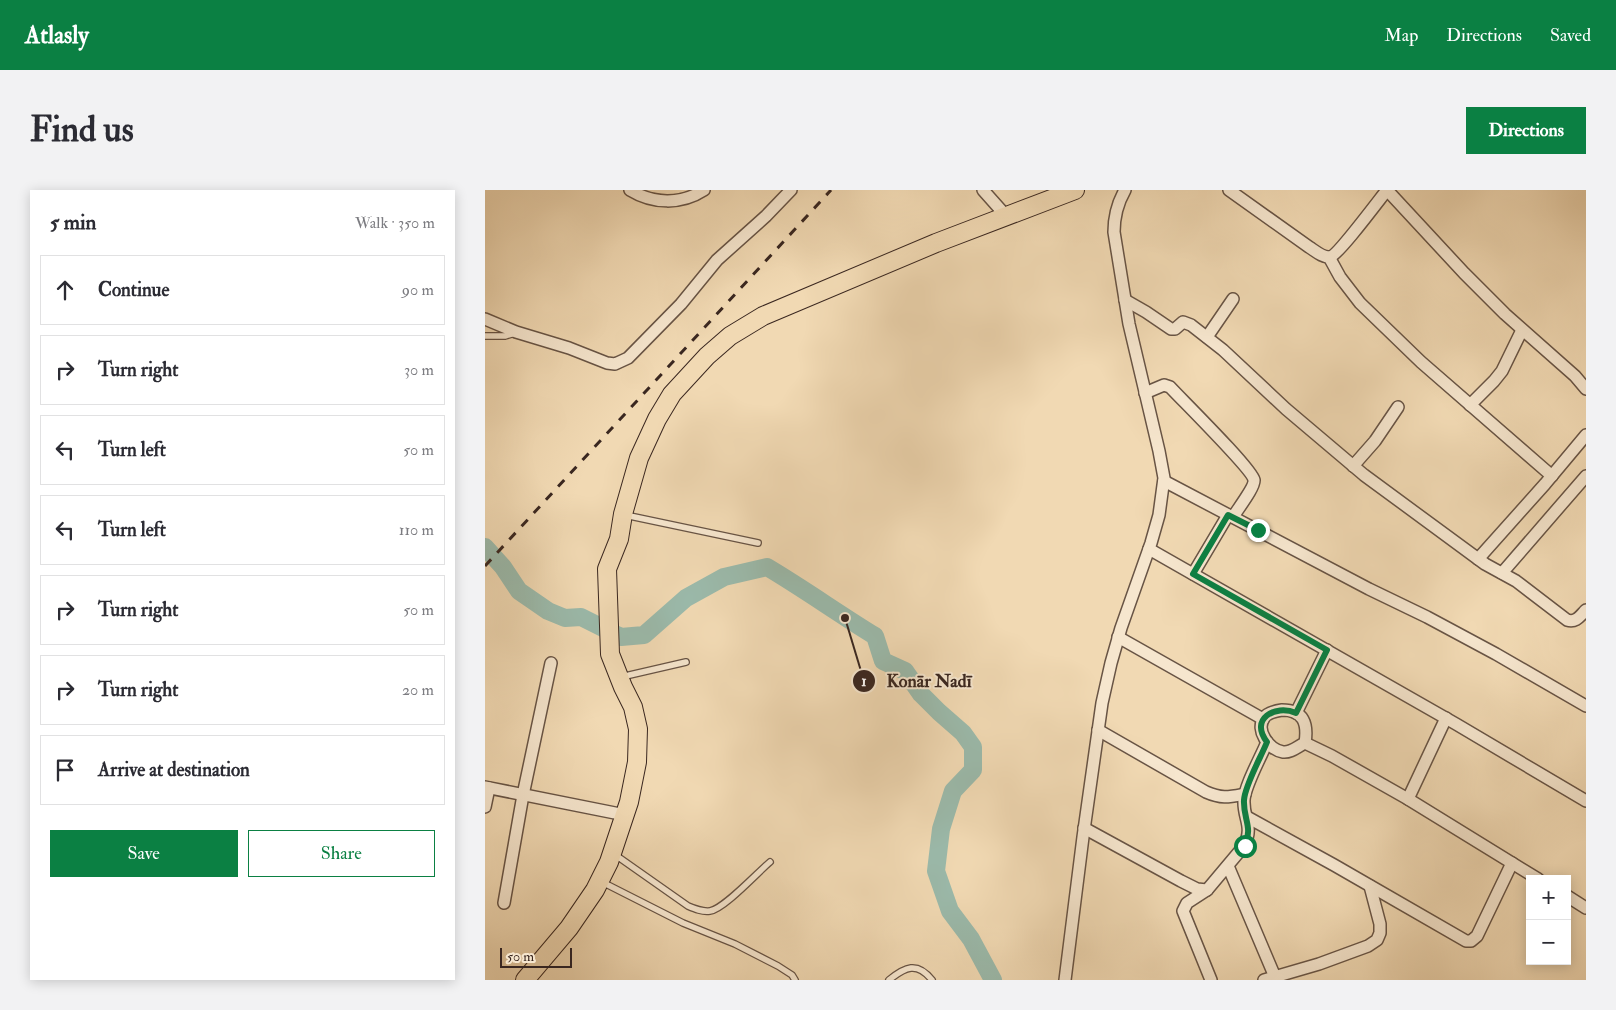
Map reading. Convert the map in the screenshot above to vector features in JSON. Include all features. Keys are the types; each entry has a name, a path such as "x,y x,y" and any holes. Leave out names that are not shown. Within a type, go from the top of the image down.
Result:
{"main road":[{"path":"525,980 569,928 595,890 612,853 625,815 637,762 638,729 633,707 619,678 611,654 607,569 619,540 623,514 639,458 657,419 672,394 707,356 730,336 763,316 936,243 1007,217 1053,193 1075,190"}],"street":[{"path":"630,190 650,200 663,201 689,198 704,190"},
{"path":"485,319 515,332 569,348 607,363 620,362 628,358 681,304 717,260 766,216 791,190"},
{"path":"983,190 1007,217"},
{"path":"1065,980 1102,703 1118,636 1159,515 1164,481 1159,451 1129,324 1114,232 1116,209 1125,190"},
{"path":"1229,190 1309,247 1329,257 1333,256 1346,241 1387,190 1464,273 1523,330 1575,376 1586,389"},
{"path":"1329,257 1340,277 1360,303 1421,362 1552,476"},
{"path":"1207,337 1233,299"},
{"path":"1125,300 1147,312 1166,327 1175,329 1183,322 1186,322 1207,337 1286,409 1353,466 1478,558 1525,588 1567,620 1575,621 1586,610"},
{"path":"1470,405 1494,381 1502,370 1523,330"},
{"path":"1145,393 1164,385 1170,387 1231,450 1253,476 1253,484 1193,574"},
{"path":"1353,466 1375,441 1398,407"},
{"path":"1478,558 1552,476 1586,435"},
{"path":"1502,573 1586,476"},
{"path":"1164,481 1462,636 1586,706"},
{"path":"1149,548 1446,718 1586,801"},
{"path":"1118,636 1263,719"},
{"path":"1296,713 1327,650"},
{"path":"504,903 523,795 551,663"},
{"path":"1282,710 1296,713 1305,724 1305,743 1291,751 1283,752 1272,747 1261,730 1263,719 1267,714 1282,710"},
{"path":"1409,799 1446,718"},
{"path":"1098,730 1217,797 1223,798 1245,794"},
{"path":"1211,980 1183,911 1187,903 1207,890 1245,846 1249,831 1245,794 1267,742"},
{"path":"1305,743 1409,799 1532,875"},
{"path":"485,808 487,788 625,815"},
{"path":"1247,817 1466,941 1471,941 1477,936 1512,863"},
{"path":"1084,828 1181,881 1197,889 1207,890"},
{"path":"1228,866 1269,979 1319,964 1368,946 1377,940 1381,924 1370,886"},
{"path":"1571,899 1586,908"}],"lane":[{"path":"485,336 505,336 515,332"},
{"path":"623,514 758,543"},
{"path":"619,678 686,662"},
{"path":"612,853 688,906 698,910 709,911 723,904 770,862"},
{"path":"600,881 683,923 735,944 778,966 792,975 795,980"},
{"path":"889,980 901,970 909,968 922,970 932,980"}],"waterway":[{"path":"485,547 503,567 519,591 548,611 565,618 581,617 621,637 644,635 686,598 724,577 767,567 875,636 883,661 905,671 921,694 963,733 973,747 973,770 953,791 941,829 936,871 950,911 971,939 993,980"}],"railway":[{"path":"485,566 831,190"}],"place":[{"name":"Konār Nadī","path":"845,618"}],"route":[{"path":"1245,846 1249,831 1244,799 1247,787 1267,742 1261,730 1263,719 1267,714 1282,710 1296,713 1327,650 1193,574 1228,515 1258,530"}]}
